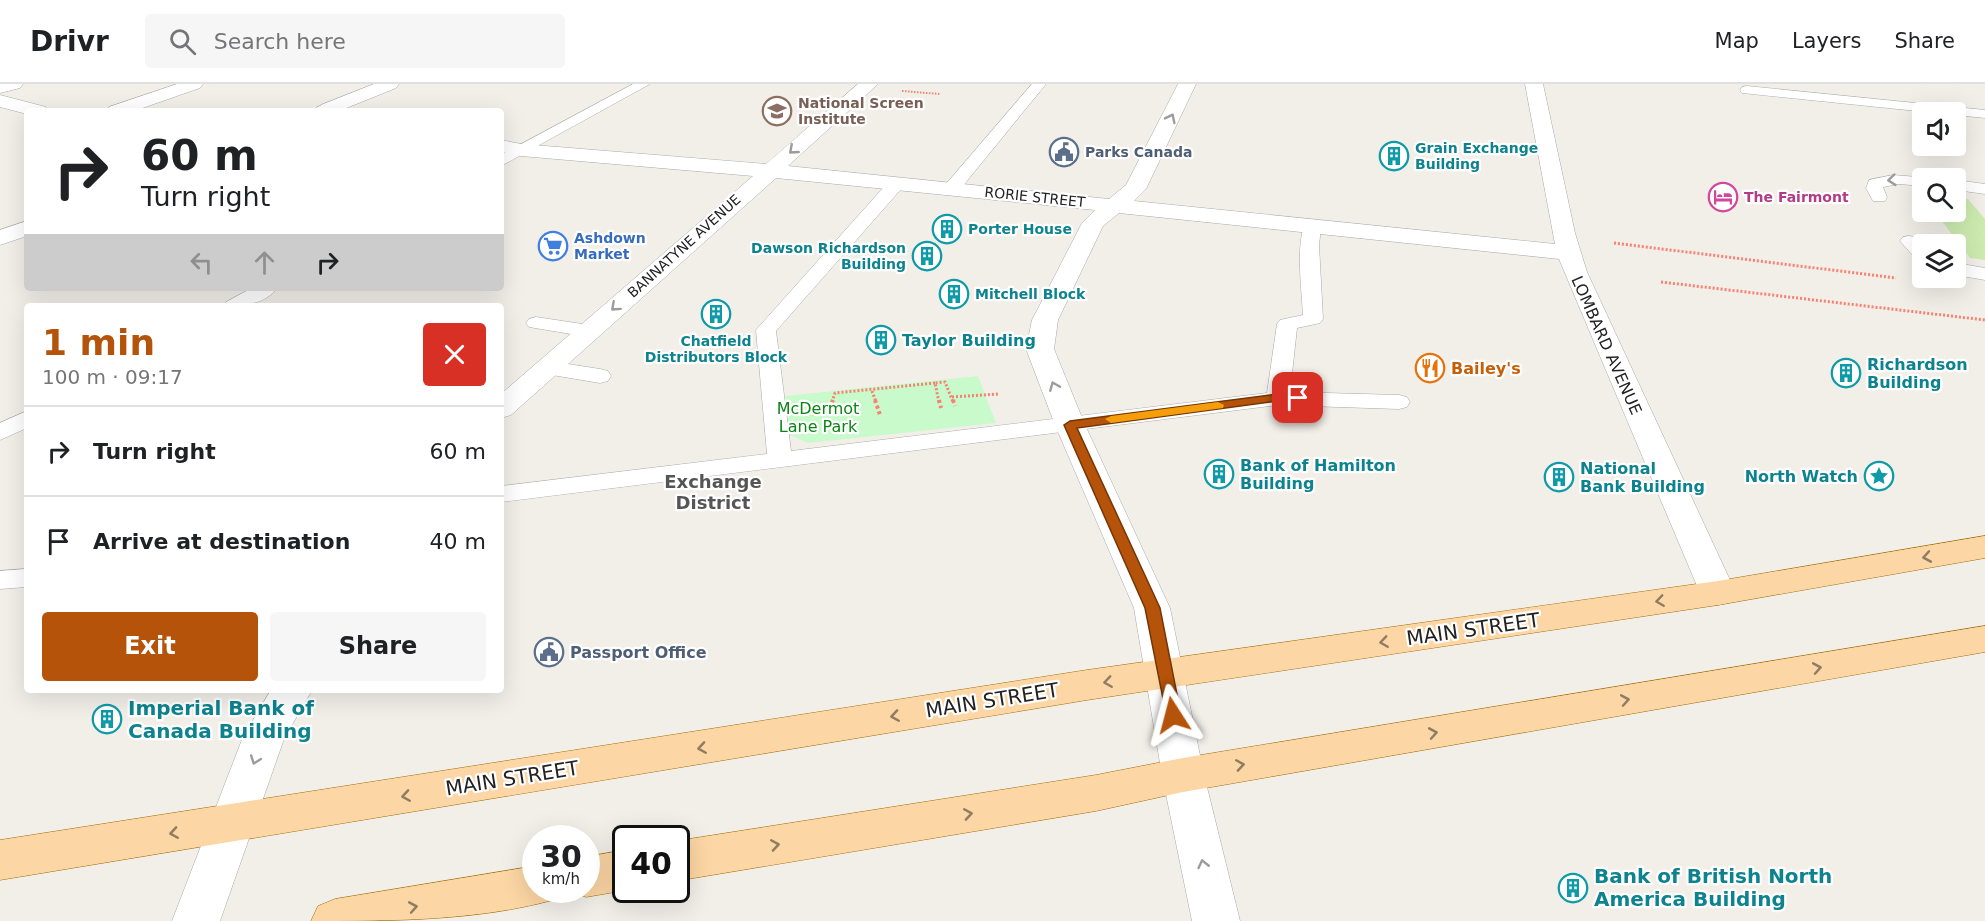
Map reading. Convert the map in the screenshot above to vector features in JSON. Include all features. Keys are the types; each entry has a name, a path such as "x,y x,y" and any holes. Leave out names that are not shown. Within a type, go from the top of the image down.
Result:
{"main road":[{"name":"MAIN STREET","path":"0,860 1087,685 1718,593 1985,547"},
{"path":"690,859 1096,793 1183,774 1985,639"},
{"path":"335,921 522,888"}],"street":[{"path":"0,88 14,84"},
{"path":"125,108 194,84"},
{"path":"334,108 390,84"},
{"name":"BANNATYNE AVENUE","path":"504,406 869,84"},
{"path":"1187,84 1135,189 1093,223 1045,320 1040,349 1070,425 1152,608 1183,774 1216,921"},
{"name":"LOMBARD AVENUE","path":"1534,84 1568,253 1718,593"},
{"path":"0,101 27,108"},
{"name":"RORIE STREET","path":"511,148 952,188 1568,253"},
{"path":"0,238 24,229"},
{"path":"196,921 264,737 290,693"}],"lane":[{"path":"511,148 643,84"},
{"path":"952,188 1039,84"},
{"path":"1747,90 1985,114"},
{"path":"1880,197 1874,188 1875,184 1883,180 1912,180"},
{"path":"780,461 766,330 897,183"},
{"path":"1966,186 1985,189"},
{"path":"1278,398 1287,324 1313,319 1312,227"},
{"path":"1909,241 1912,246"},
{"path":"1966,271 1985,274"},
{"path":"239,303 261,291"},
{"path":"536,323 589,331"},
{"path":"548,368 600,376"},
{"path":"504,494 1278,398 1400,402"},
{"path":"0,433 24,420"},
{"path":"0,580 24,578"}],"path":[{"path":"898,91 940,94"},
{"path":"1614,243 1904,279"},
{"path":"1661,282 1985,320"},
{"path":"806,417 831,405 835,393 935,383"},
{"path":"952,397 998,394"}],"green space":[{"path":"1966,199 1968,199 1985,219 1985,260 1970,258 1966,253 1966,234 1952,234 1943,222 1966,222"},
{"name":"McDermot Lane Park","path":"978,376 996,423 808,443 790,435 785,396"}],"slow traffic":[{"path":"1111,419 1218,405"}],"place":[{"name":"National Screen Institute","path":"777,111"},
{"name":"Parks Canada","path":"1064,152"},
{"name":"Grain Exchange Building","path":"1394,156"},
{"name":"The Fairmont","path":"1723,197"},
{"name":"Porter House","path":"947,229"},
{"name":"Ashdown Market","path":"553,246"},
{"name":"Dawson Richardson Building","path":"927,256"},
{"name":"Mitchell Block","path":"954,294"},
{"name":"Chatfield Distributors Block","path":"716,314"},
{"name":"Taylor Building","path":"881,340"},
{"name":"Bailey's","path":"1430,368"},
{"name":"Richardson Building","path":"1846,373"},
{"name":"Bank of Hamilton Building","path":"1219,474"},
{"name":"North Watch","path":"1879,476"},
{"name":"National Bank Building","path":"1559,477"},
{"name":"Passport Office","path":"549,652"},
{"name":"Imperial Bank of Canada Building","path":"107,719"},
{"name":"Bank of British North America Building","path":"1573,888"}],"district":[{"name":"Exchange District","path":"713,492"}],"route":[{"path":"1173,715 1152,608 1070,425 1278,398 1298,398"}]}
